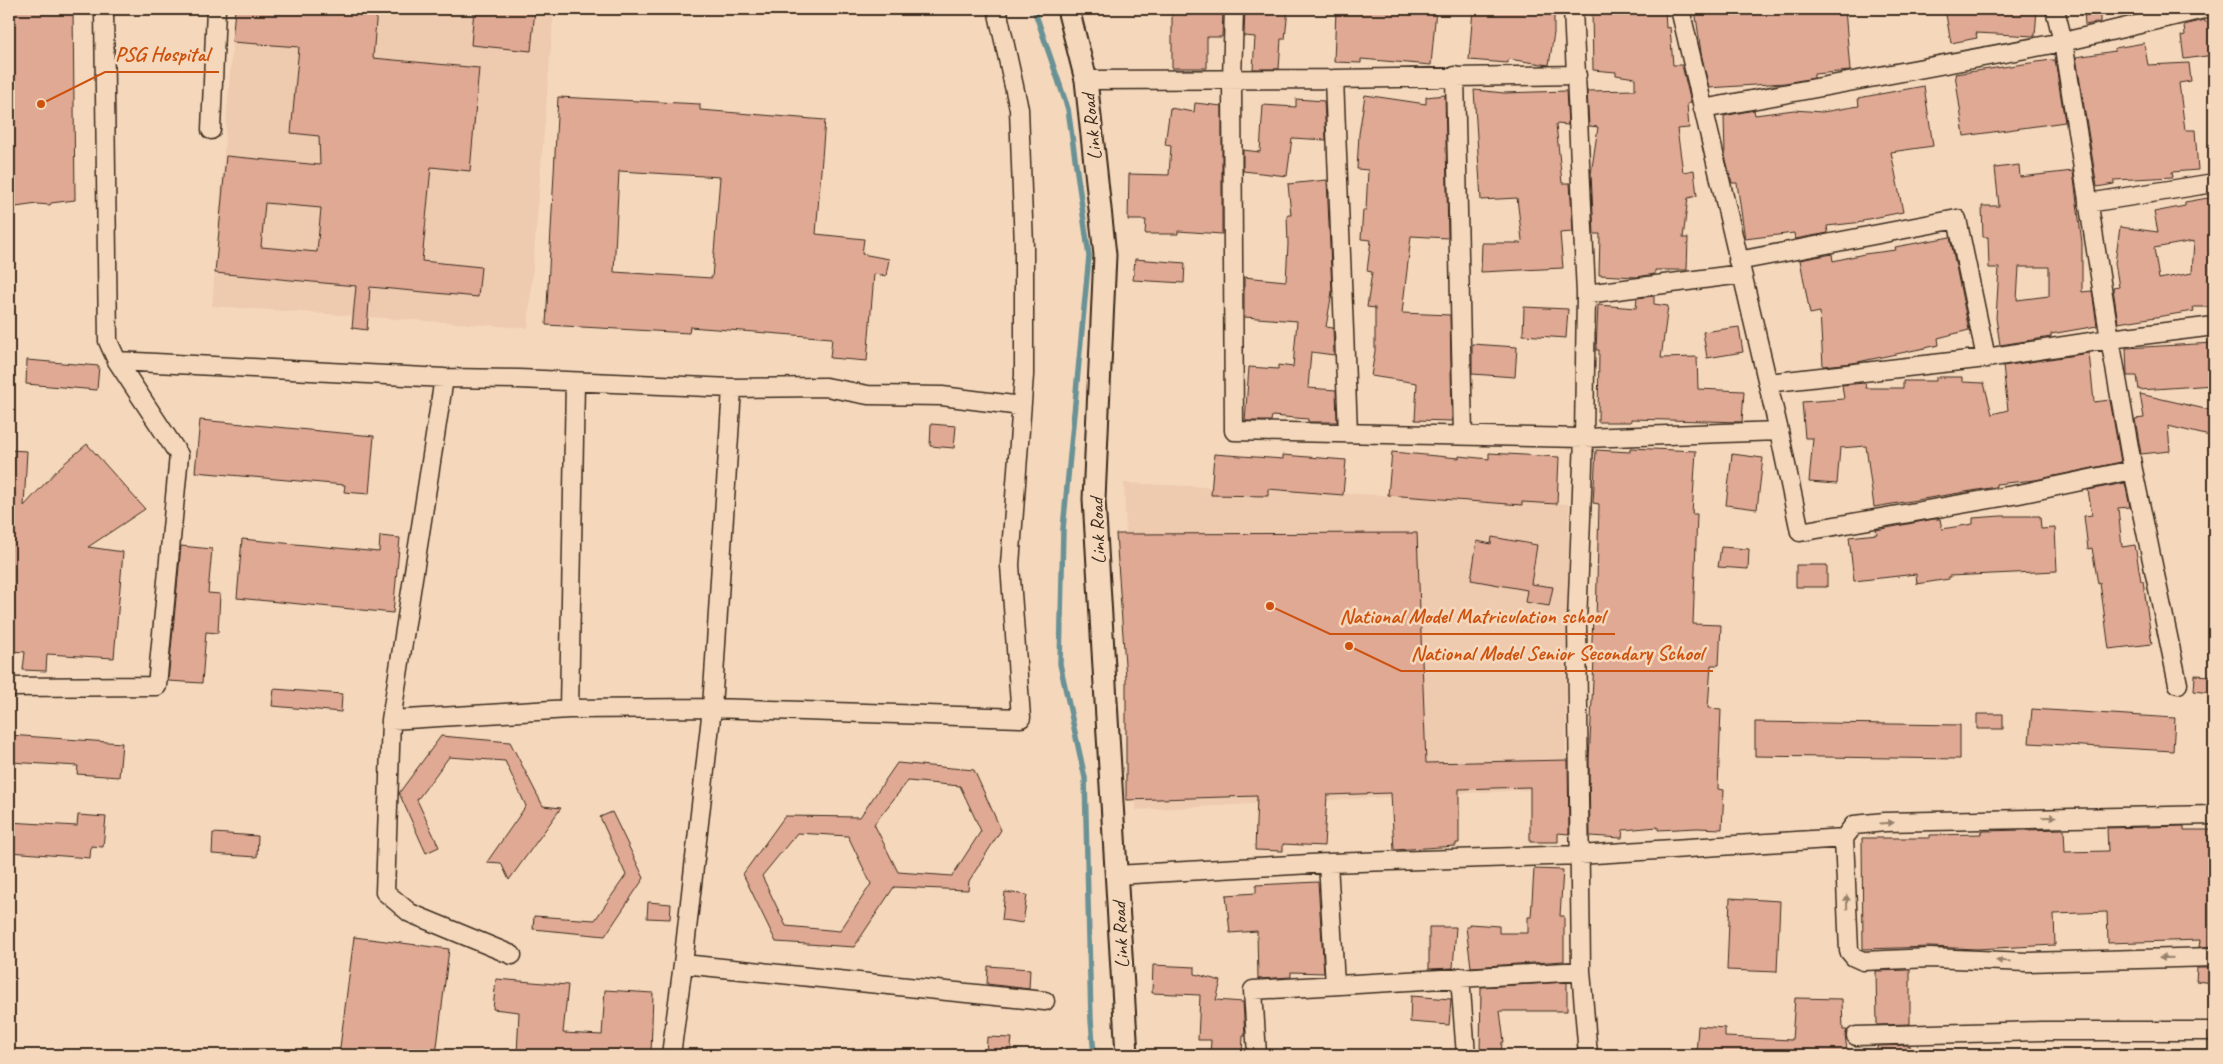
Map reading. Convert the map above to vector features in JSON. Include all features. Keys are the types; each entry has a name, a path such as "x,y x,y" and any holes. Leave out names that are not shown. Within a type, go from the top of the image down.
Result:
{"street":[{"path":"9,687 157,686 179,455 117,361 108,341 104,9"},
{"path":"211,130 216,9"},
{"path":"390,720 569,709 712,708 1021,718 1010,565 1024,375 1024,247 1019,109 997,9"},
{"name":"Link Road","path":"1068,9 1086,80 1105,255 1094,499 1127,1055"},
{"path":"1234,9 1232,80 1234,431 1584,438 1780,431"},
{"path":"1573,9 1586,294 1584,438 1577,623 1581,971 1588,1055"},
{"path":"1680,9 1780,431 1800,532 2019,494 2133,470"},
{"path":"2055,9 2133,470 2178,684"},
{"path":"1703,109 2062,42 2184,11 2204,9"},
{"path":"1086,80 1334,79 1577,75"},
{"path":"1455,76 1463,435"},
{"path":"1334,79 1348,432"},
{"path":"2088,203 2214,183"},
{"path":"1586,294 1740,267 1957,219 1986,358"},
{"path":"1768,383 1986,358 2110,339 2214,326"},
{"path":"117,361 444,378 520,379 732,388 826,387 868,394 942,396 1022,406"},
{"path":"444,378 390,720 385,892 410,913 512,955"},
{"path":"569,709 575,382"},
{"path":"671,1055 712,708 732,388"},
{"path":"2214,815 1885,822 1854,826 1844,838 1849,951 1854,957 1863,961 1930,958 2027,962 2214,957"},
{"path":"1116,874 1328,863 1579,856 1844,838"},
{"path":"1328,863 1335,985"},
{"path":"683,964 1045,1001"},
{"path":"1258,1055 1253,990 1581,971"},
{"path":"1460,978 1466,1055"},
{"path":"1856,1036 2041,1031 2214,1030"}],"shaded area":[{"path":"235,9 554,9 528,328 212,306"},
{"path":"1124,483 1569,504 1565,788 1136,810"}],"building":[{"path":"9,9 73,9 75,200 51,203 50,205 37,204 9,208"},
{"path":"235,9 377,9 373,58 479,68 470,171 431,167 422,261 481,267 478,297 370,287 367,330 352,328 356,286 215,273 226,156 320,165 319,136 291,133 299,47 232,42","holes":["265,203 321,208 317,252 261,247"]},
{"path":"474,9 535,9 531,51 471,45"},
{"path":"1172,9 1223,9 1222,37 1207,37 1207,68 1172,68"},
{"path":"1245,9 1288,9 1285,39 1281,39 1279,69 1253,69 1255,37 1244,36"},
{"path":"1336,9 1436,9 1431,65 1361,59 1361,63 1334,62"},
{"path":"1473,9 1554,9 1554,33 1549,65 1508,59 1508,63 1469,60"},
{"path":"1592,9 1665,9 1666,28 1670,27 1673,65 1682,65 1691,103 1687,104 1689,128 1677,129 1683,172 1694,170 1697,196 1688,198 1683,238 1688,238 1687,270 1655,270 1655,274 1637,277 1599,275 1600,234 1594,234 1591,174 1598,127 1589,126 1587,91 1635,90 1635,78 1616,75 1616,72 1593,70"},
{"path":"1695,9 1845,9 1850,71 1814,74 1814,78 1785,83 1709,88 1701,53"},
{"path":"1945,9 2037,9 2035,36 1976,33 1977,38 1951,43"},
{"path":"2084,9 2100,9 2100,22 2085,25"},
{"path":"2205,20 2205,22 2214,20 2214,55 2184,59 2181,36 2185,35 2184,25"},
{"path":"2144,43 2148,65 2189,63 2191,81 2179,83 2185,130 2195,130 2198,170 2172,172 2173,177 2114,180 2114,184 2097,187 2076,57 2115,51 2115,48"},
{"path":"2055,60 2065,122 1964,136 1955,74"},
{"path":"1924,86 1933,146 1891,152 1903,212 1863,220 1863,222 1827,226 1828,233 1795,239 1794,233 1745,239 1737,183 1732,183 1725,156 1724,116 1754,110 1755,115 1794,110 1822,112 1859,106 1858,98"},
{"path":"1474,90 1504,93 1566,91 1568,125 1556,124 1562,183 1570,183 1573,232 1560,233 1563,268 1481,272 1482,243 1521,243 1522,240 1517,198 1481,200"},
{"path":"1365,95 1426,104 1426,97 1445,95 1448,238 1411,236 1402,313 1450,315 1452,421 1415,420 1417,383 1371,376 1375,351 1375,308 1367,307 1372,272 1367,271 1371,240 1361,239 1363,210 1366,210 1368,170 1357,169 1359,134"},
{"path":"558,97 700,104 700,110 825,120 816,234 864,239 862,254 889,259 886,276 874,274 867,361 830,358 832,338 690,327 689,333 546,325","holes":["619,171 720,177 712,278 614,272"]},
{"path":"1296,99 1324,101 1326,140 1292,138 1287,176 1243,171 1243,150 1260,152 1263,105 1296,107"},
{"path":"1195,103 1222,106 1222,234 1178,231 1178,234 1145,234 1146,220 1128,220 1129,174 1169,175 1171,146 1165,145 1170,108 1194,112"},
{"path":"2019,165 2020,177 2073,171 2082,243 2082,292 2092,291 2097,326 2051,334 2051,337 2000,345 1996,318 1999,268 1989,268 1988,237 1983,237 1982,206 1999,206 1995,168","holes":["2019,267 2049,267 2049,296 2017,300"]},
{"path":"1327,180 1332,292 1326,327 1333,328 1334,355 1311,352 1308,388 1336,390 1337,422 1308,422 1308,419 1272,416 1271,421 1245,421 1249,367 1278,369 1278,365 1293,367 1297,321 1244,317 1244,277 1286,281 1287,215 1291,215 1288,184"},
{"path":"2208,198 2214,232 2214,307 2193,307 2194,311 2118,323 2113,288 2119,287 2115,263 2120,227 2158,232 2154,212 2185,206 2185,202","holes":["2194,241 2192,273 2159,279 2154,248"]},
{"path":"1950,237 1969,330 1938,338 1939,345 1853,363 1823,366 1820,312 1810,314 1800,260 1832,254 1833,261 1864,254 1896,250 1895,247"},
{"path":"1135,259 1185,263 1184,283 1133,280"},
{"path":"1654,296 1654,304 1668,306 1661,358 1697,357 1698,389 1744,391 1742,422 1631,419 1631,422 1598,422 1599,350 1596,350 1598,305 1636,308 1637,298"},
{"path":"1524,307 1568,309 1566,338 1523,335"},
{"path":"1739,327 1743,352 1707,358 1703,332"},
{"path":"2214,343 2214,385 2139,390 2137,376 2127,376 2126,348"},
{"path":"1472,344 1517,347 1515,377 1472,374"},
{"path":"2089,353 2094,402 2110,400 2121,462 2035,480 1996,484 1996,487 1874,507 1866,446 1840,448 1837,484 1809,482 1813,438 1805,438 1802,402 1844,399 1842,385 1865,383 1866,388 1903,388 1903,381 1936,381 1936,377 1962,377 1962,382 1984,383 1992,414 2008,410 2003,366"},
{"path":"27,360 99,366 97,390 26,384"},
{"path":"2140,394 2214,411 2214,437 2168,426 2170,451 2141,454 2135,419 2144,418"},
{"path":"200,420 374,436 369,494 344,492 345,485 195,472"},
{"path":"931,424 956,426 954,448 930,446"},
{"path":"87,444 145,509 88,547 123,552 114,658 47,654 46,671 23,670 25,652 9,651 9,450 27,451 24,506 60,467"},
{"path":"1630,448 1696,451 1692,514 1697,514 1693,624 1721,625 1719,665 1711,665 1708,708 1721,709 1718,789 1724,790 1722,829 1658,830 1658,827 1623,830 1622,838 1590,836 1589,760 1594,660 1591,660 1593,619 1596,620 1599,504 1593,503 1596,450 1630,452"},
{"path":"1392,452 1489,459 1489,453 1559,457 1557,504 1522,502 1522,505 1388,495"},
{"path":"1214,454 1283,459 1283,455 1346,460 1343,495 1268,489 1268,496 1211,495"},
{"path":"1732,454 1763,458 1757,509 1726,505"},
{"path":"2125,483 2130,507 2118,508 2122,547 2135,545 2141,581 2143,581 2152,644 2109,649 2100,583 2098,584 2092,548 2088,549 2084,516 2092,515 2088,490"},
{"path":"2040,516 2041,529 2055,528 2057,571 1949,576 1949,579 1917,584 1916,574 1854,581 1849,537 1877,534 1876,530 1934,519 1940,519 1942,529 1973,524 1973,518"},
{"path":"1417,533 1426,763 1568,760 1569,834 1558,833 1558,842 1530,842 1530,787 1459,789 1459,843 1456,843 1456,846 1394,850 1391,793 1327,795 1324,846 1283,844 1283,851 1255,850 1257,796 1126,800 1126,679 1116,534"},
{"path":"380,536 400,538 393,613 237,598 242,539 379,552"},
{"path":"1492,537 1537,545 1531,584 1553,587 1549,606 1525,602 1527,590 1471,580 1477,541 1491,544"},
{"path":"181,546 212,549 208,593 220,594 218,633 206,632 202,683 168,681"},
{"path":"1721,547 1749,549 1748,569 1718,567"},
{"path":"1796,565 1827,565 1827,587 1796,587"},
{"path":"2195,675 2212,676 2210,693 2194,691"},
{"path":"274,689 342,694 341,712 272,706"},
{"path":"2032,709 2175,718 2173,751 2029,743"},
{"path":"1977,714 2003,714 2003,729 1977,729"},
{"path":"1755,722 1960,725 1960,759 1755,756"},
{"path":"9,735 122,743 119,777 77,774 78,766 9,762"},
{"path":"441,736 510,742 543,806 561,808 509,880 501,863 487,862 526,806 505,761 449,757 417,800 439,847 426,853 399,793"},
{"path":"897,763 974,770 1001,830 969,881 968,890 894,887 854,947 776,942 743,874 785,816 860,817","holes":["908,781 960,786 981,831 952,876 898,872 874,824","797,833 848,836 871,884 840,931 786,926 762,876"]},
{"path":"612,812 644,878 605,936 533,929 534,916 595,920 626,875 600,817"},
{"path":"78,815 106,817 103,847 91,846 90,858 9,852 9,822 77,826"},
{"path":"2184,826 2184,830 2214,830 2214,946 2199,947 2200,940 2108,943 2107,912 2054,914 2055,945 1977,949 1930,947 1863,949 1862,838 1930,838 1930,835 1981,834 1984,831 2064,829 2065,852 2108,851 2107,828"},
{"path":"213,833 258,836 257,857 212,854"},
{"path":"1534,869 1563,870 1560,916 1564,916 1564,961 1471,967 1466,927 1469,927 1469,924 1499,926 1499,933 1528,933"},
{"path":"1318,882 1324,973 1291,972 1291,977 1258,979 1257,931 1230,933 1226,895 1256,893 1256,885"},
{"path":"1005,892 1027,895 1023,923 1002,920"},
{"path":"1730,898 1780,901 1777,972 1727,970"},
{"path":"648,902 671,904 670,919 647,918"},
{"path":"1429,927 1456,927 1453,968 1429,969"},
{"path":"354,937 449,949 436,1055 339,1055"},
{"path":"1153,965 1195,967 1195,974 1221,981 1216,1000 1243,1002 1245,1036 1243,1036 1242,1055 1210,1055 1211,1040 1198,1040 1200,995 1152,993"},
{"path":"988,966 1030,969 1029,989 987,984"},
{"path":"2197,968 2214,968 2214,983 2196,981"},
{"path":"1910,970 1910,1024 1877,1025 1876,971"},
{"path":"496,979 568,985 563,1033 602,1035 605,990 653,993 651,1055 517,1055 519,1012 493,1009"},
{"path":"1567,982 1567,1011 1500,1011 1504,1042 1502,1042 1501,1055 1480,1055 1481,987"},
{"path":"1411,996 1451,999 1449,1025 1410,1022"},
{"path":"1795,998 1842,999 1843,1030 1847,1030 1845,1036 1848,1055 1696,1055 1698,1026 1725,1028 1725,1037 1792,1040"},
{"path":"987,1037 1012,1038 1010,1055 986,1055"},
{"path":"1910,1045 1910,1055 1877,1055 1877,1046"}],"waterway":[{"path":"1034,9 1068,109 1089,256 1063,529 1060,664 1085,778 1091,1020 1094,1055"}],"place":[{"name":"PSG Hospital","path":"41,104"},
{"name":"National Model Matriculation school","path":"1270,606"},
{"name":"National Model Senior Secondary School","path":"1349,646"}]}
